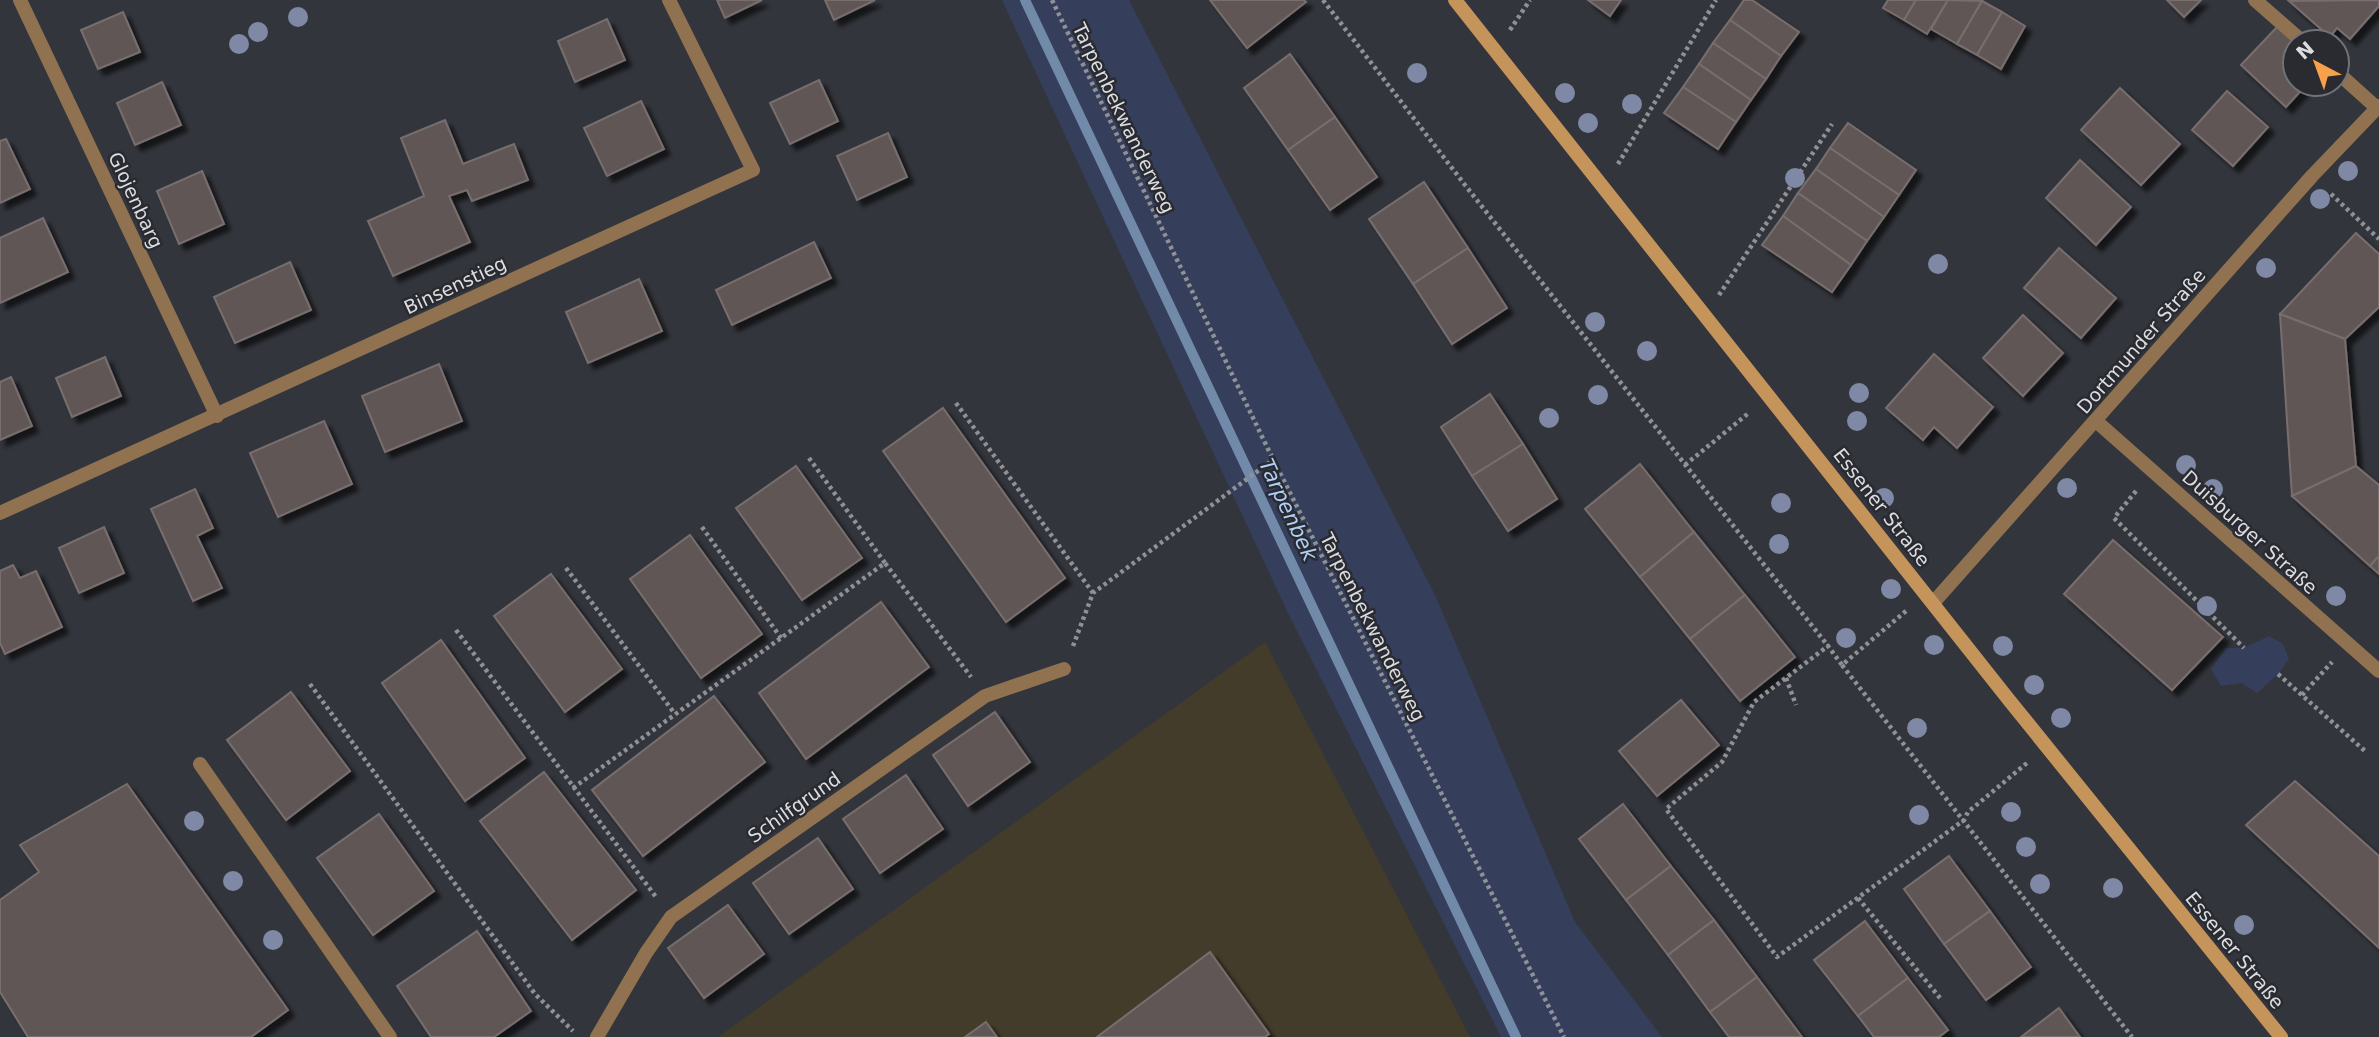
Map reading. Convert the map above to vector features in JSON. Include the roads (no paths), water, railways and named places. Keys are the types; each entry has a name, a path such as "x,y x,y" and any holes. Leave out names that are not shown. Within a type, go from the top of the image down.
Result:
{"street":[{"name":"Glojenbarg","path":"20,0 217,416"},
{"name":"Binsenstieg","path":"0,513 753,170 669,0"},
{"name":"Essener Straße","path":"1455,0 2280,1037"},
{"path":"2255,0 2287,28"},
{"path":"2351,84 2378,107"},
{"name":"Dortmunder Straße","path":"1929,599 2096,421 2312,176 2378,107"},
{"name":"Duisburger Straße","path":"2096,421 2379,671"},
{"name":"Schilfgrund","path":"597,1037 671,917 985,696 1064,669"},
{"path":"200,764 390,1037"}],"waterway":[{"name":"Tarpenbek","path":"1025,0 1516,1037"}]}
